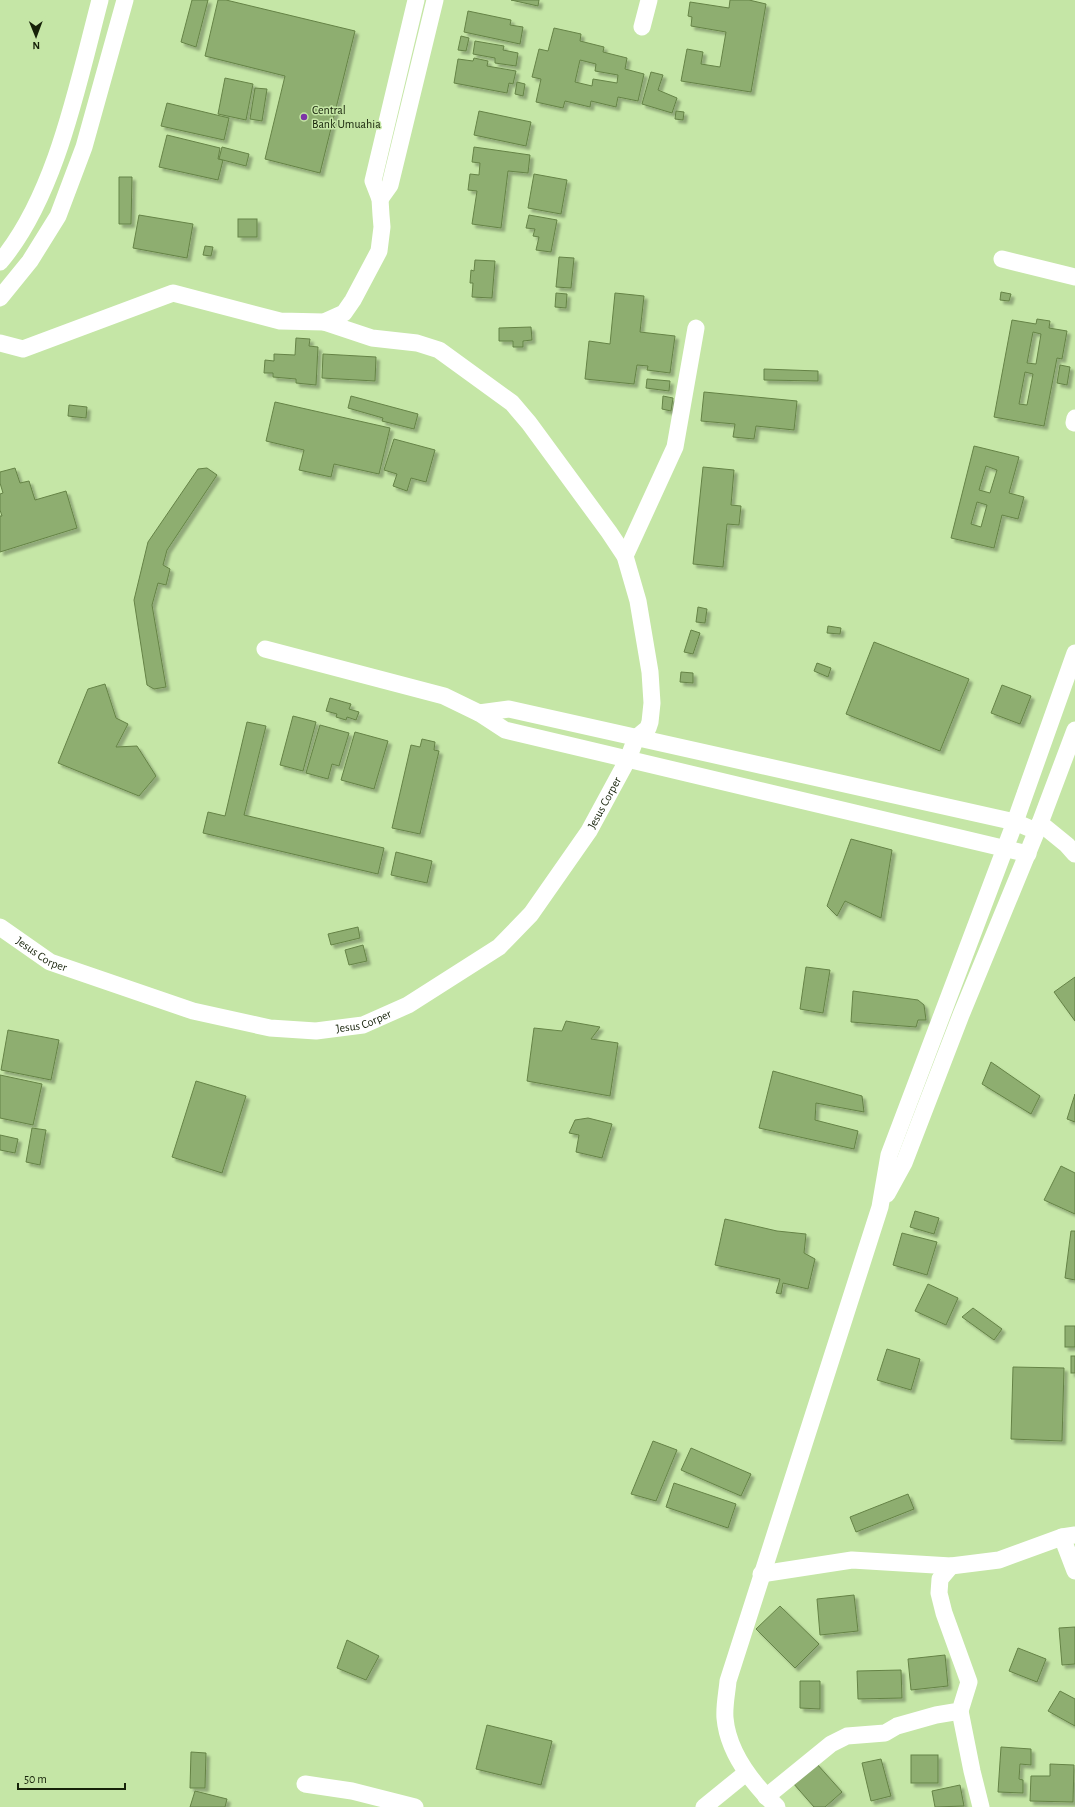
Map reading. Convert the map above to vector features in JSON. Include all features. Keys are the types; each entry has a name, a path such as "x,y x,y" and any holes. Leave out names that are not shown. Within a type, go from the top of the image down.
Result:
{"street":[{"path":"0,262 29,218 50,173 63,137 100,0"},
{"path":"0,298 30,261 58,216 84,147 125,0"},
{"path":"324,322 344,313 353,300 379,251 382,227 380,199 373,181 416,0"},
{"path":"380,199 390,185 435,0"},
{"path":"642,27 649,0"},
{"path":"1002,258 1075,277"},
{"path":"0,343 23,349 173,293 280,321 324,322 372,338 417,343 439,350 512,403 529,423 625,556 638,601 650,672 652,703 648,728 636,738"},
{"path":"625,556 675,447 696,328"},
{"path":"265,649 444,696 479,713 505,730 1028,854"},
{"path":"960,1711 936,1715 897,1726 886,1733 847,1736 831,1744 771,1802 746,1773 729,1742 725,1717 728,1681 761,1574 880,1207 889,1155 1015,822 1075,653"},
{"path":"479,713 509,709 1038,827 1067,846 1075,854"},
{"path":"880,1207 904,1163 962,1015 1028,854 1075,730"},
{"name":"Jesus Corper","path":"0,927 50,962 194,1011 270,1028 316,1032 363,1025 408,1005 499,947 531,914 589,832 628,759 636,738"},
{"path":"761,1574 852,1560 951,1566 999,1560 1068,1536 1075,1571"},
{"path":"951,1566 940,1579 939,1593 944,1613 969,1682 960,1711 972,1772 981,1807"},
{"path":"704,1807 746,1773"},
{"path":"306,1784 352,1791 415,1807"}],"building":[{"path":"192,0 208,0 196,47 181,42"},
{"name":"Central Bank Umuahia","path":"218,0 226,0 355,31 320,173 265,159 285,76 205,56"},
{"path":"511,0 539,0 538,6"},
{"path":"730,0 749,0 766,4 751,92 681,81 687,49 703,52 701,64 720,67 726,32 691,26 692,17 688,16 690,2 729,8"},
{"path":"468,11 511,20 510,25 523,27 520,44 464,32"},
{"path":"554,28 581,34 580,41 604,47 603,52 627,58 625,69 644,74 638,101 618,97 616,107 591,101 590,107 565,101 563,108 536,102 541,79 532,77 539,49 548,51","holes":["580,60 596,64 595,71 618,75 617,83 593,79 592,86 575,82"]},
{"path":"461,36 469,38 466,51 458,50"},
{"path":"475,41 504,46 503,50 518,53 516,66 495,63 495,58 473,54"},
{"path":"474,58 488,61 487,66 516,71 513,84 509,83 507,93 454,83 458,59 473,61"},
{"path":"651,72 663,75 658,90 677,98 672,113 642,104"},
{"path":"225,78 253,84 246,120 218,114"},
{"path":"517,82 525,84 523,96 515,94"},
{"path":"255,88 267,89 262,121 250,119"},
{"path":"167,103 229,118 224,140 161,126"},
{"path":"479,111 531,122 526,146 474,135"},
{"path":"676,111 684,112 683,120 675,119"},
{"path":"167,135 220,148 218,159 223,160 218,180 159,167"},
{"path":"222,147 249,154 246,166 219,159"},
{"path":"474,147 530,155 528,173 508,171 501,228 472,224 477,191 468,190 470,174 479,175 480,163 472,162"},
{"path":"534,174 567,180 561,214 528,208"},
{"path":"119,177 132,177 131,224 119,224"},
{"path":"139,215 193,224 187,258 133,248"},
{"path":"529,215 557,220 551,252 536,250 539,237 533,236 535,229 526,228"},
{"path":"238,219 257,219 257,237 238,237"},
{"path":"205,246 213,247 211,256 203,255"},
{"path":"559,257 574,258 571,288 556,287"},
{"path":"475,260 495,261 492,298 472,297 473,283 470,283 471,270 474,271"},
{"path":"1001,292 1011,294 1009,301 1000,300"},
{"path":"556,293 567,294 566,308 555,307"},
{"path":"615,293 644,296 640,332 675,336 670,373 647,370 648,366 637,365 634,384 585,379 589,341 610,344"},
{"path":"1037,319 1050,321 1049,328 1067,331 1062,359 1057,358 1044,426 994,417 1012,320 1036,324","holes":["1033,332 1041,334 1036,364 1027,363","1025,372 1033,374 1027,405 1019,404"]},
{"path":"531,327 532,340 523,341 523,347 513,347 513,341 499,341 499,328"},
{"path":"296,338 310,339 309,346 318,347 316,385 296,383 296,379 273,377 273,373 264,373 265,360 274,361 274,354 295,355"},
{"path":"323,354 376,357 375,381 322,378"},
{"path":"1060,365 1070,367 1067,385 1057,383"},
{"path":"764,369 818,371 818,381 764,380"},
{"path":"647,379 670,381 669,391 646,388"},
{"path":"704,392 797,401 794,430 756,426 754,439 733,437 735,424 701,421"},
{"path":"351,396 418,414 414,429 382,421 383,418 348,408"},
{"path":"663,396 673,398 671,411 662,409"},
{"path":"275,402 390,428 379,474 334,464 331,477 299,470 304,450 266,441"},
{"path":"69,405 87,407 86,418 68,416"},
{"path":"394,439 435,450 426,482 411,478 407,491 393,486 397,474 384,470"},
{"path":"974,446 1019,457 1009,493 1024,497 1018,519 1002,515 994,548 951,538","holes":["986,466 997,470 990,493 979,490","977,502 987,505 981,527 971,524"]},
{"path":"703,467 734,470 731,505 741,506 739,525 727,524 723,567 693,564"},
{"path":"15,468 20,483 29,481 35,500 66,491 77,528 0,552 0,516 2,516 0,510 0,494 3,493 0,483 0,472"},
{"path":"207,468 217,475 167,550 163,565 170,569 166,585 158,583 152,605 166,687 154,689 147,685 134,600 148,542 198,469"},
{"path":"698,607 707,609 705,623 696,622"},
{"path":"828,626 841,628 840,634 827,633"},
{"path":"691,630 700,633 693,654 684,652"},
{"path":"874,642 969,679 940,751 846,714"},
{"path":"817,663 831,668 828,677 814,671"},
{"path":"681,672 693,673 693,683 680,682"},
{"path":"105,684 116,718 128,724 116,747 137,746 156,776 139,796 58,763 88,689"},
{"path":"1002,685 1031,696 1020,724 991,713"},
{"path":"330,698 351,704 349,709 359,712 356,720 347,717 346,720 336,717 337,714 326,711"},
{"path":"293,716 316,722 303,771 280,765"},
{"path":"247,722 266,726 244,815 384,848 378,874 203,833 208,812 225,816"},
{"path":"320,725 349,733 339,766 332,764 328,779 306,773"},
{"path":"355,732 388,741 374,789 341,780"},
{"path":"422,739 435,742 434,750 439,751 420,834 392,828 411,745 420,747"},
{"path":"851,839 892,850 881,918 845,901 837,916 827,906"},
{"path":"396,852 432,861 427,883 391,875"},
{"path":"358,927 360,938 331,945 328,934"},
{"path":"363,945 367,961 349,965 345,950"},
{"path":"806,967 830,970 823,1013 800,1009"},
{"path":"1075,977 1075,1021 1054,992"},
{"path":"853,991 918,1000 924,1005 926,1020 918,1020 916,1027 851,1022"},
{"path":"566,1021 600,1027 591,1039 618,1043 610,1096 527,1081 534,1028 562,1031"},
{"path":"8,1030 59,1040 51,1080 1,1070"},
{"path":"991,1062 1040,1096 1031,1114 982,1084"},
{"path":"773,1071 862,1096 864,1112 816,1103 815,1120 858,1131 854,1149 759,1128"},
{"path":"0,1075 42,1084 33,1125 0,1118"},
{"path":"196,1081 246,1096 222,1173 172,1157"},
{"path":"1075,1094 1075,1122 1067,1119"},
{"path":"588,1118 612,1124 602,1158 576,1152 579,1135 569,1133 575,1120"},
{"path":"32,1128 46,1130 40,1165 26,1162"},
{"path":"0,1135 18,1139 15,1153 0,1150"},
{"path":"1061,1166 1075,1173 1075,1214 1044,1200"},
{"path":"915,1211 939,1218 934,1234 910,1227"},
{"path":"725,1219 777,1231 806,1234 804,1253 815,1259 808,1289 783,1283 781,1294 776,1293 780,1279 715,1265"},
{"path":"1071,1231 1075,1231 1075,1280 1065,1278"},
{"path":"902,1233 937,1242 927,1275 893,1265"},
{"path":"928,1284 958,1298 946,1325 915,1311"},
{"path":"973,1308 1002,1329 994,1340 962,1317"},
{"path":"1065,1326 1075,1326 1075,1347 1065,1347"},
{"path":"887,1349 920,1359 911,1390 877,1380"},
{"path":"1071,1356 1075,1356 1075,1373 1071,1373"},
{"path":"1013,1367 1064,1368 1062,1441 1011,1439"},
{"path":"653,1441 677,1450 656,1501 631,1494"},
{"path":"691,1448 751,1474 741,1496 681,1470"},
{"path":"674,1483 736,1504 728,1528 666,1507"},
{"path":"908,1494 914,1509 856,1532 850,1517"},
{"path":"854,1595 858,1631 820,1635 817,1599"},
{"path":"780,1606 819,1644 795,1668 756,1629"},
{"path":"1075,1627 1075,1664 1062,1665 1059,1628"},
{"path":"347,1640 379,1656 366,1680 337,1668"},
{"path":"1018,1648 1046,1659 1037,1682 1009,1671"},
{"path":"945,1655 948,1686 911,1690 908,1659"},
{"path":"901,1670 902,1698 858,1699 857,1671"},
{"path":"800,1681 820,1681 820,1709 800,1708"},
{"path":"1060,1691 1075,1699 1075,1726 1048,1711"},
{"path":"487,1725 552,1741 541,1785 476,1769"},
{"path":"1001,1747 1031,1749 1031,1765 1020,1764 1019,1779 1023,1780 1023,1793 998,1792"},
{"path":"191,1752 206,1753 205,1788 190,1788"},
{"path":"911,1755 938,1755 938,1783 911,1783"},
{"path":"881,1759 891,1796 871,1801 862,1763"},
{"path":"816,1763 842,1792 825,1807 814,1807 793,1783"},
{"path":"1050,1764 1074,1765 1073,1802 1030,1801 1031,1776 1050,1776"},
{"path":"960,1785 964,1806 935,1807 932,1791"},
{"path":"195,1791 227,1799 225,1807 190,1807"}],"place":[{"name":"Central Bank Umuahia","path":"304,117"}]}
